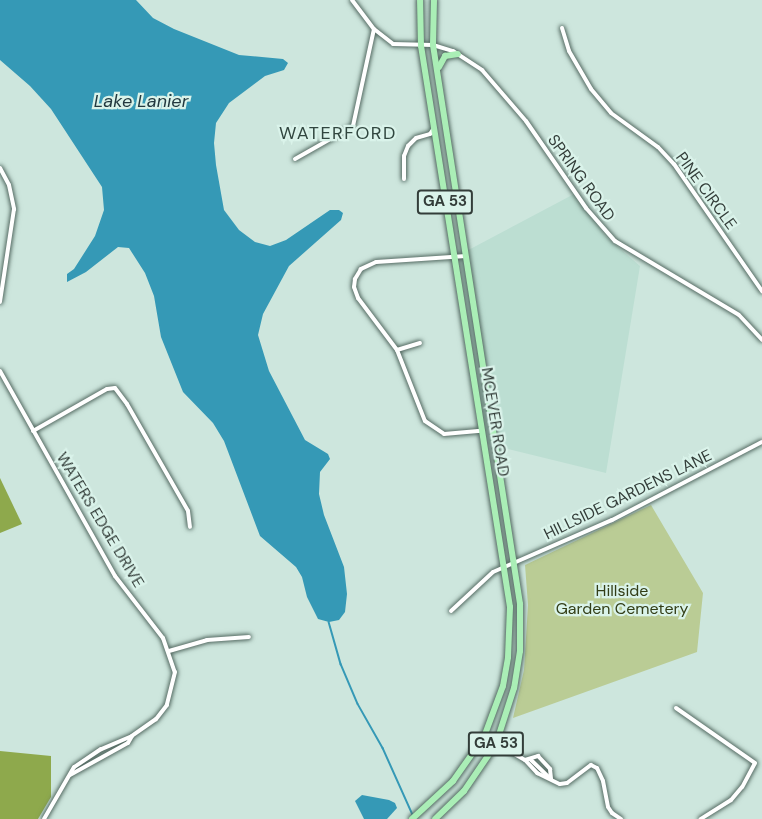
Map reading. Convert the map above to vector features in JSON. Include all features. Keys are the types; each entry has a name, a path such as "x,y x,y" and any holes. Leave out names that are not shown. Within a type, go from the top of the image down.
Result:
{"main road":[{"name":"MCEVER ROAD","path":"412,819 453,782 484,737 498,703 508,657 510,607 421,46 420,0"},
{"name":"MCEVER ROAD","path":"434,0 433,45 520,604 520,651 514,688 496,744 464,791 435,819"},
{"path":"443,112 445,104 440,62 445,56 458,54"}],"street":[{"path":"295,159 353,126 374,29 352,0"},
{"name":"PINE CIRCLE","path":"562,28 569,51 591,89 611,112 658,147 674,164 762,291"},
{"name":"SPRING ROAD","path":"374,29 393,44 433,45 458,54 482,70 504,93 586,207 615,241 740,315 762,340"},
{"path":"404,179 404,156 408,146 416,138 430,134 434,128"},
{"path":"0,168 9,185 14,209 0,302"},
{"path":"467,256 376,262 357,273 354,287 358,298 398,350 425,421 444,434 482,432"},
{"path":"398,350 420,343"},
{"name":"WATERS EDGE DRIVE","path":"0,371 115,576 163,638 169,651 174,679 167,705 156,719 132,736 101,750 74,767 44,819"},
{"path":"33,432 107,389 115,388 188,511 190,527"},
{"name":"HILLSIDE GARDENS LANE","path":"451,611 493,572 612,520 762,442"},
{"path":"169,651 207,640 249,637"},
{"path":"676,708 755,763 762,765"},
{"name":"WATERS EDGE DRIVE","path":"70,775 128,743 132,736"},
{"path":"484,737 527,759 560,784 567,783 591,765 601,773 608,807 621,819"},
{"path":"527,759 538,756 550,769 551,779"},
{"path":"701,819 731,800 742,787 755,763"}],"shaded area":[{"path":"576,193 605,236 640,266 606,473 487,444 459,255"}],"green space":[{"path":"0,478 22,524 0,533"},
{"name":"Hillside Garden Cemetery","path":"651,505 703,593 697,652 513,718 524,670 528,605 525,565"},
{"path":"0,751 51,756 51,797 38,819 0,819"}],"water":[{"name":"Lake Lanier","path":"0,0 136,0 153,18 174,29 239,55 283,59 288,63 284,70 265,76 229,103 216,123 214,143 216,165 224,210 239,230 255,242 270,246 286,240 330,210 339,210 343,213 341,220 289,266 263,314 258,335 269,371 305,440 328,454 330,459 320,472 319,494 324,515 344,567 347,594 345,612 339,620 329,622 318,619 296,567 260,536 224,441 213,423 183,392 161,337 154,296 145,273 129,248 118,247 86,272 67,282 67,274 74,269 95,236 104,210 102,187 51,109 30,86 0,60"},
{"path":"362,795 389,800 395,803 397,808 387,819 364,819 355,801"}],"waterway":[{"path":"329,622 341,664 358,704 383,748 413,815"}],"district":[{"name":"WATERFORD","path":"338,133"}]}
